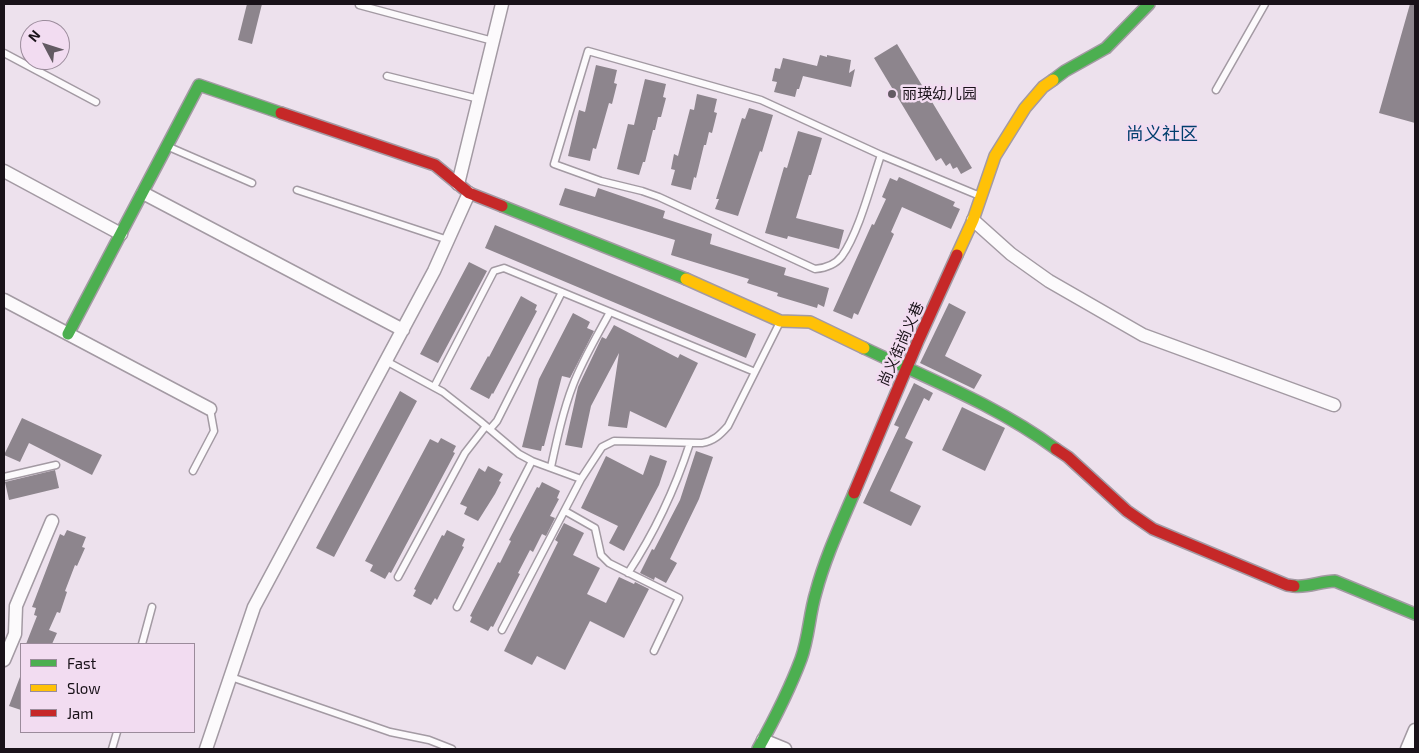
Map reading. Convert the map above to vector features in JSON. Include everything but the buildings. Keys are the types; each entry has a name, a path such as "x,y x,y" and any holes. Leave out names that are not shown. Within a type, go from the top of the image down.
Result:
{"street":[{"path":"458,184 502,4"},
{"name":"尚义街尚义巷","path":"761,745 791,684 809,633 820,576 907,367 974,220 995,156 1033,97 1054,78 1106,48 1149,4"},
{"path":"68,334 199,85 435,165 469,193 692,281 780,321 810,322 907,367 1002,414 1036,434 1068,457 1127,511 1153,529 1287,585 1303,587 1323,581 1336,582 1415,614"},
{"path":"4,171 121,234"},
{"path":"143,193 403,330"},
{"path":"206,749 254,607 434,272 469,193"},
{"path":"974,220 1011,254 1049,281 1143,335 1334,405"},
{"path":"4,300 210,409"},
{"path":"4,660 15,634 16,606 52,521"},
{"path":"1407,749 1415,730"},
{"path":"761,745 785,749"}],"lane":[{"path":"1216,90 1265,4"},
{"path":"359,5 493,41"},
{"path":"881,155 853,236 838,260 822,268 815,269 659,197 554,164 588,51 761,100 881,155 981,197"},
{"path":"4,53 96,102"},
{"path":"387,76 479,99"},
{"path":"168,146 252,183"},
{"path":"297,190 448,240"},
{"path":"434,387 494,271 504,268 754,372"},
{"path":"398,577 465,453 488,427 497,421 562,292"},
{"path":"551,467 563,414 573,386 583,362 610,312"},
{"path":"502,630 582,479 602,447 614,442 709,442 720,435 728,426 780,321"},
{"path":"386,361 443,392 519,454 532,461 582,479"},
{"path":"194,471 214,431 210,409"},
{"path":"628,572 664,511 683,466 690,443"},
{"path":"457,607 532,461"},
{"path":"4,477 56,465"},
{"path":"565,511 595,528 601,555 609,563 679,598 654,651"},
{"path":"142,643 152,608"},
{"path":"231,677 390,732 429,740 452,749"},
{"path":"112,749 117,733"}],"traffic: fast":[{"path":"1053,80 1065,71 1106,48 1149,4"},
{"path":"68,334 199,85 281,113"},
{"path":"502,206 686,279"},
{"path":"864,348 987,406 1011,419 1056,449"},
{"path":"758,749 781,705 801,659 820,579 833,542 854,493"},
{"path":"1294,586 1335,581 1415,614"}],"traffic: slow":[{"path":"957,255 973,220 995,156 1025,108 1043,87 1053,80"},
{"path":"686,279 780,321 810,322 864,348"}],"traffic: jam":[{"path":"281,113 435,165 469,193 502,206"},
{"path":"854,493 918,341 957,255"},
{"path":"1056,449 1068,457 1127,511 1153,529 1287,585 1294,586"}],"place":[{"name":"丽瑛幼儿园","path":"892,94"}],"district":[{"name":"尚义社区","path":"1162,134"}]}
